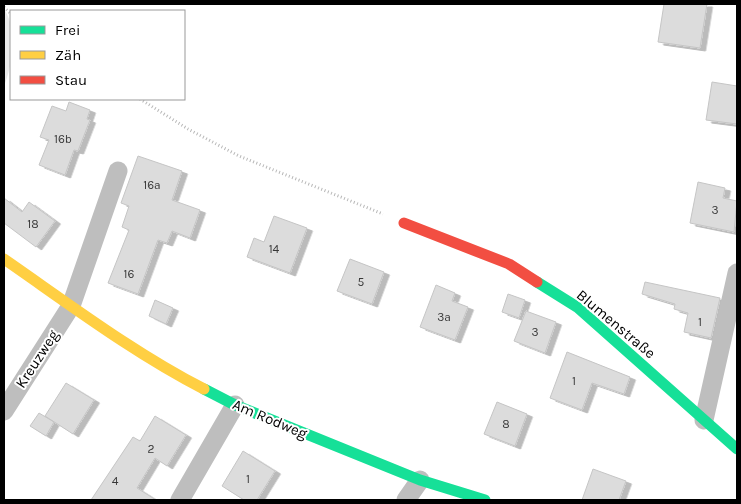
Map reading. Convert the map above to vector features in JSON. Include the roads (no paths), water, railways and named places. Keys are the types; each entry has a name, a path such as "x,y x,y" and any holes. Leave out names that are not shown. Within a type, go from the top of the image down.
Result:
{"street":[{"path":"70,306 118,171"},
{"name":"Blumenstraße","path":"404,223 509,264 577,307 737,449"},
{"name":"Am Rodweg","path":"4,259 70,306 179,376 235,405 420,480 485,500"},
{"path":"704,420 737,273"},
{"name":"Kreuzweg","path":"4,411 70,306"},
{"path":"180,500 235,405"},
{"path":"406,500 420,480"}]}
